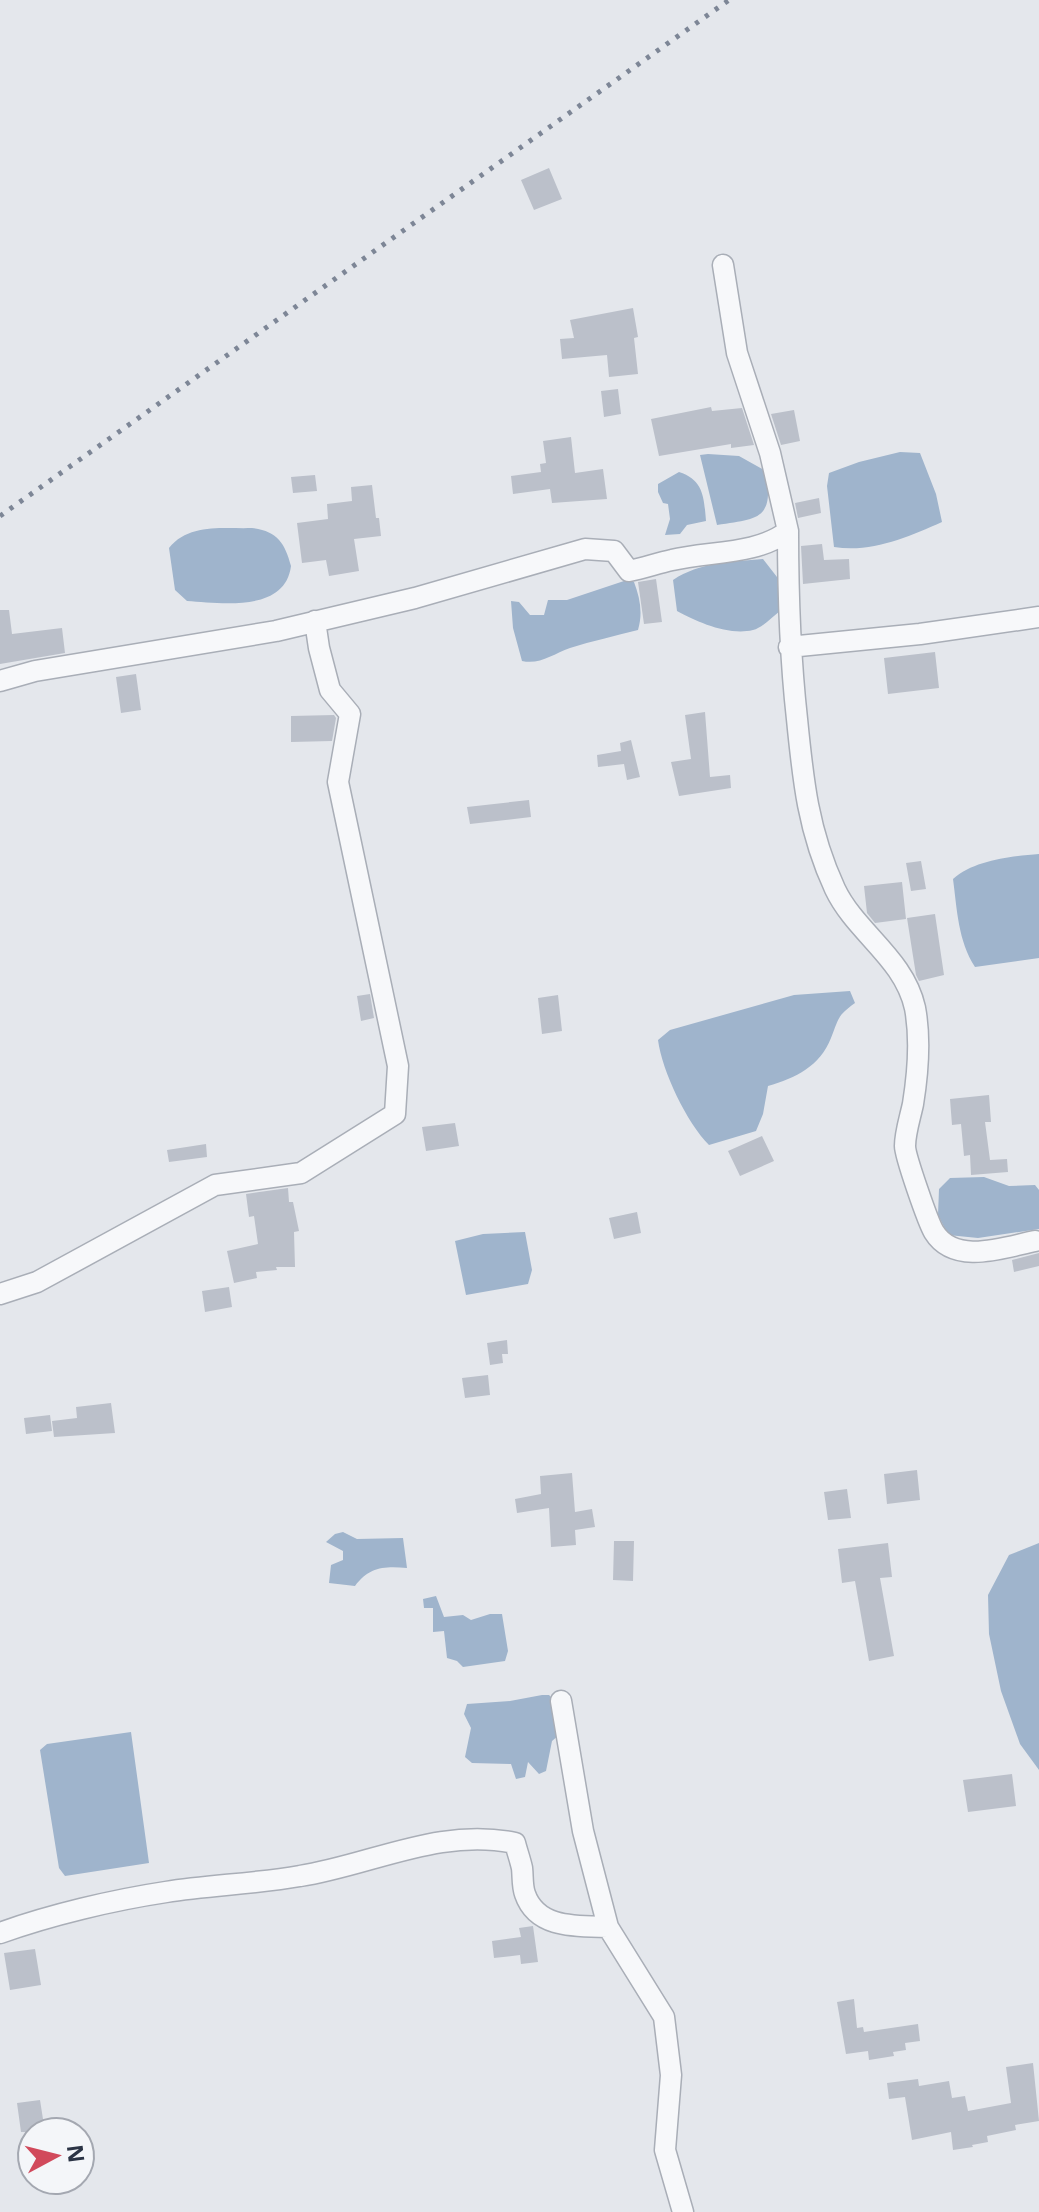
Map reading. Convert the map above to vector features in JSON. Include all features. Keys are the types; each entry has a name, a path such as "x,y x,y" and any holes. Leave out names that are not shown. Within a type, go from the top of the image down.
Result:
{"street":[{"path":"723,265 737,353 770,453 788,531 789,647 804,796 821,854 836,891 851,915 898,969 914,1004 919,1054 905,1148 935,1233 952,1248 976,1253 1035,1241"},
{"path":"0,681 35,671 276,631 415,598 585,549 614,551 629,571 673,560 735,551 779,538 788,531"},
{"path":"789,647 920,634 1039,617"},
{"path":"0,1294 37,1282 215,1185 301,1173 395,1114 398,1066 338,782 350,714 330,690 315,621"},
{"path":"561,1701 583,1831 608,1927 664,2017 671,2075 665,2150 683,2212"},
{"path":"0,1933 32,1922 164,1892 302,1876 413,1846 491,1838 515,1843 524,1893 536,1912 550,1921 572,1926 608,1927"}],"water":[{"path":"900,452 920,453 936,494 942,522 876,546 834,547 827,486 829,473"},
{"path":"700,455 739,456 766,471 768,499 760,514 717,525"},
{"path":"679,472 698,485 706,521 687,525 680,534 665,535 670,519 668,504 663,503 658,484"},
{"path":"252,528 274,535 286,551 291,566 286,581 277,592 250,602 217,603 187,601 175,590 169,548 177,540 186,534 207,529"},
{"path":"763,559 777,577 780,611 760,627 744,631 724,630 677,611 673,580 705,566"},
{"path":"624,581 634,582 638,594 641,612 638,630 570,648 541,660 522,661 513,628 511,601 519,602 530,615 544,615 548,600 567,600"},
{"path":"1039,854 1039,958 975,967 962,936 953,879 982,863"},
{"path":"850,991 855,1003 839,1018 826,1048 814,1063 797,1075 768,1086 756,1131 709,1145 692,1124 677,1096 658,1040 670,1030 794,995"},
{"path":"984,1177 1009,1186 1035,1185 1039,1190 1039,1229 978,1238 948,1235 938,1215 939,1189 950,1178"},
{"path":"525,1232 532,1270 528,1284 466,1295 455,1241 483,1234"},
{"path":"343,1532 357,1539 403,1538 407,1568 378,1569 355,1586 329,1583 331,1565 343,1560 343,1551 326,1542"},
{"path":"1039,1543 1039,1770 1020,1744 1001,1691 989,1634 988,1595 1009,1555"},
{"path":"436,1596 444,1617 463,1615 471,1620 502,1614 508,1651 505,1661 463,1667 447,1658 444,1631 433,1632 433,1608 424,1608 423,1599"},
{"path":"549,1695 554,1700 559,1735 552,1741 546,1771 539,1774 528,1762 525,1777 516,1779 511,1764 472,1763 465,1757 471,1728 464,1714 467,1704"},
{"path":"131,1732 149,1863 65,1876 59,1868 40,1750 47,1744"}],"building":[{"path":"549,168 562,199 534,210 521,180"},
{"path":"633,308 638,337 634,338 638,374 609,377 607,355 562,359 560,339 574,338 570,320"},
{"path":"618,389 621,414 604,417 601,391"},
{"path":"711,407 712,411 742,408 754,445 731,448 731,444 659,456 651,419"},
{"path":"794,410 800,441 781,445 771,414"},
{"path":"571,437 575,473 603,469 607,499 552,503 550,489 513,494 511,476 541,472 540,464 546,463 543,441"},
{"path":"315,475 317,491 293,493 291,477"},
{"path":"372,485 381,536 354,539 359,571 329,576 326,560 302,563 297,523 328,519 327,504 352,501 351,487"},
{"path":"819,498 821,513 798,518 795,503"},
{"path":"822,544 824,560 849,559 850,579 803,584 801,546"},
{"path":"656,579 662,622 644,624 638,582"},
{"path":"0,610 9,610 12,634 62,628 65,653 0,664"},
{"path":"935,652 939,688 888,694 884,658"},
{"path":"136,674 141,710 121,713 116,677"},
{"path":"705,712 710,777 730,775 731,788 679,796 671,762 691,759 685,715"},
{"path":"334,715 332,741 291,742 291,716"},
{"path":"631,740 640,777 627,780 624,764 598,767 597,755 621,751 620,743"},
{"path":"529,800 531,817 470,824 467,807"},
{"path":"921,861 926,889 911,891 906,863"},
{"path":"902,882 906,919 875,923 867,913 864,886"},
{"path":"935,914 944,975 919,981 907,918"},
{"path":"370,994 374,1018 361,1021 357,996"},
{"path":"558,995 562,1031 542,1034 538,998"},
{"path":"989,1095 991,1122 985,1122 990,1160 1007,1159 1008,1172 971,1175 970,1155 964,1156 961,1124 952,1125 950,1099"},
{"path":"455,1123 459,1146 426,1151 422,1127"},
{"path":"762,1136 774,1161 740,1176 728,1151"},
{"path":"206,1144 207,1157 169,1162 167,1150"},
{"path":"288,1188 289,1202 293,1202 299,1231 294,1232 295,1267 276,1267 277,1270 256,1272 257,1278 234,1283 227,1251 258,1244 254,1216 249,1217 246,1194"},
{"path":"637,1212 641,1233 614,1239 609,1218"},
{"path":"1039,1253 1039,1266 1014,1272 1012,1260"},
{"path":"229,1287 232,1307 205,1312 202,1291"},
{"path":"507,1340 508,1354 502,1354 503,1363 490,1365 487,1343"},
{"path":"488,1375 490,1395 465,1398 462,1378"},
{"path":"111,1403 115,1433 54,1437 52,1421 77,1418 76,1407"},
{"path":"50,1415 52,1431 26,1434 24,1418"},
{"path":"917,1470 920,1500 887,1504 884,1474"},
{"path":"572,1473 575,1512 592,1509 595,1527 575,1530 576,1545 551,1547 549,1508 517,1513 515,1499 541,1494 540,1476"},
{"path":"847,1489 851,1518 828,1520 824,1492"},
{"path":"614,1541 634,1541 633,1581 613,1580"},
{"path":"888,1543 892,1577 880,1578 894,1656 869,1661 855,1581 842,1583 838,1549"},
{"path":"1012,1774 1016,1806 968,1812 963,1780"},
{"path":"533,1926 538,1962 521,1964 520,1955 494,1958 492,1941 521,1937 519,1928"},
{"path":"35,1949 41,1985 10,1990 4,1953"},
{"path":"854,1999 857,2028 863,2027 864,2032 918,2024 920,2041 905,2043 906,2050 893,2052 894,2056 869,2060 868,2051 846,2054 837,2002"},
{"path":"1033,2063 1039,2121 1015,2125 1016,2130 987,2136 988,2142 973,2147 953,2150 951,2132 912,2140 905,2097 889,2099 887,2083 918,2079 919,2086 949,2081 952,2098 965,2096 968,2111 1011,2103 1006,2067"},
{"path":"40,2100 42,2116 19,2116 17,2103"}],"railway":[{"path":"0,516 729,0"}]}
